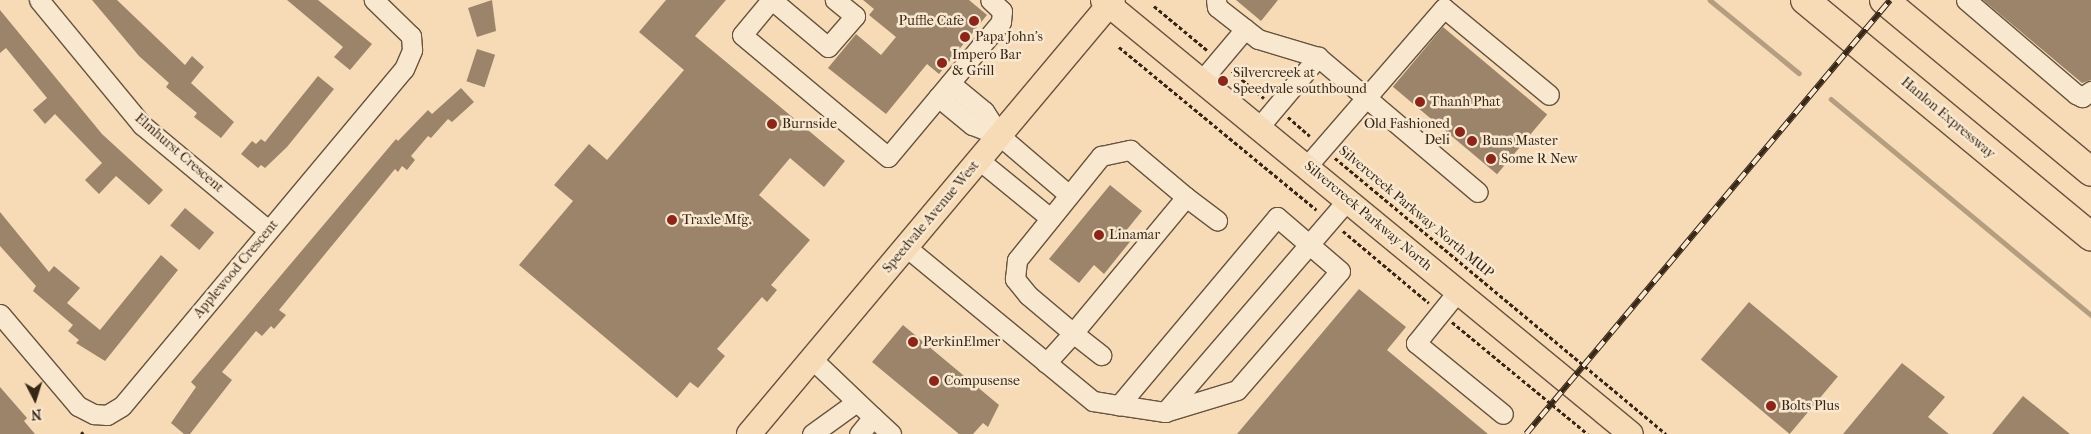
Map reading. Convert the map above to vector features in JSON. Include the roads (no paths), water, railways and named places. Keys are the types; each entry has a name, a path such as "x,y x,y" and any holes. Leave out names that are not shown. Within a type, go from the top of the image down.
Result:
{"highway":[{"name":"Hanlon Expressway","path":"1805,0 2091,237"},
{"path":"1884,0 2091,172"}],"main road":[{"name":"Silvercreek Parkway North","path":"1109,2 1631,434"},
{"name":"Speedvale Avenue West","path":"749,434 1000,136 1109,2"}],"street":[{"name":"Elmhurst Crescent","path":"39,0 142,125 268,230"},
{"name":"Applewood Crescent","path":"0,314 78,406 94,414 107,415 122,406 404,69 412,50 411,36 374,0"},
{"path":"835,0 854,16 828,47 772,0 742,35 888,158 1003,18 1002,10 990,0"},
{"path":"1216,0 1217,7 1258,39 1318,57 1478,192"},
{"path":"1966,0 2076,94 2082,97 2091,92"},
{"path":"1307,166 1444,8 1549,95"},
{"path":"1202,80 1245,29"},
{"path":"1259,127 1318,57"},
{"path":"950,82 984,111 1000,136 1069,195"},
{"path":"938,97 972,125 1000,136"},
{"path":"1101,355 1028,295 1015,279 1017,260 1101,156 1130,150 1186,197 1217,220"},
{"path":"979,160 1050,218"},
{"path":"1046,363 1186,197"},
{"path":"1165,412 1348,199"},
{"path":"906,247 1094,401 1119,405 1165,412 1237,390 1340,271 1277,217 1119,405"},
{"path":"1458,292 1416,343 1503,414"},
{"path":"812,358 856,403 891,434"},
{"path":"812,434 856,403"},
{"path":"859,434 873,417"}],"waterway":[{"path":"1710,0 1799,73"},
{"path":"1831,99 2091,315"}],"railway":[{"path":"1526,434 1890,0"}],"place":[{"name":"Puffle Cafe","path":"974,21"},
{"name":"Papa John's","path":"965,37"},
{"name":"Impero Bar & Grill","path":"942,63"},
{"name":"Silvercreek at Speedvale southbound","path":"1223,81"},
{"name":"Thanh Phat","path":"1420,102"},
{"name":"Burnside","path":"772,124"},
{"name":"Old Fashioned Deli","path":"1460,132"},
{"name":"Buns Master","path":"1472,141"},
{"name":"Some R New","path":"1491,159"},
{"name":"Traxle Mfg.","path":"672,220"},
{"name":"Linamar","path":"1099,235"},
{"name":"PerkinElmer","path":"913,342"},
{"name":"Compusense","path":"934,381"},
{"name":"Bolts Plus","path":"1771,406"}]}
